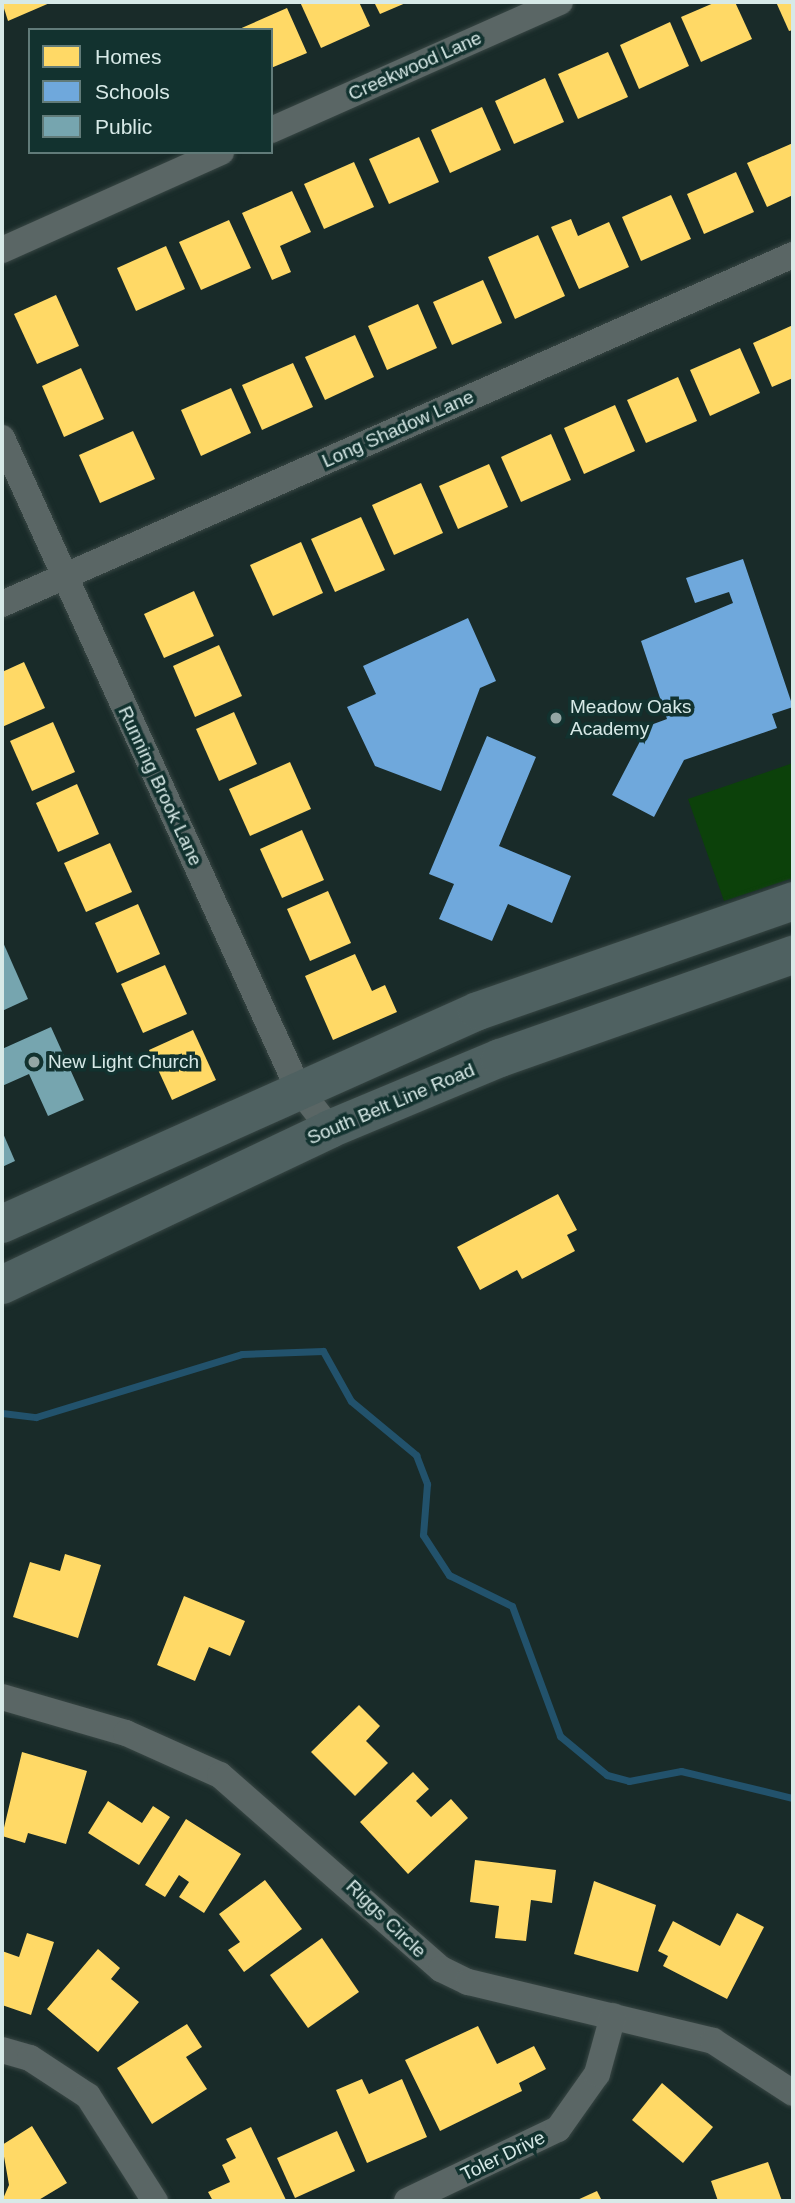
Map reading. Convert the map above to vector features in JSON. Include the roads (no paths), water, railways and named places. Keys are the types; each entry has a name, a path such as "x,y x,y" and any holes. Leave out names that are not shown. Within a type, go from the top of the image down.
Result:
{"main road":[{"path":"2,1224 298,1088 478,1011 793,901"},
{"name":"South Belt Line Road","path":"2,1285 330,1129 500,1058 793,955"}],"street":[{"name":"Creekwood Lane","path":"273,129 560,2"},
{"path":"2,250 217,154"},
{"name":"Long Shadow Lane","path":"2,604 793,255"},
{"name":"Running Brook Lane","path":"2,438 298,1088 330,1129"},
{"name":"Riggs Circle","path":"2,1697 126,1733 220,1775 442,1969 468,1982 713,2041 793,2093"},
{"name":"Toler Drive","path":"407,2201 558,2129 597,2074 613,2016"},
{"path":"2,2050 30,2058 88,2096 155,2201"}],"waterway":[{"path":"2,1413 36,1417 242,1354 323,1351 351,1401 416,1455 427,1484 423,1535 449,1575 512,1606 560,1736 607,1775 629,1781 681,1771 793,1798"}],"place":[{"name":"Meadow Oaks Academy","path":"556,718"},
{"name":"New Light Church","path":"34,1062"}]}
